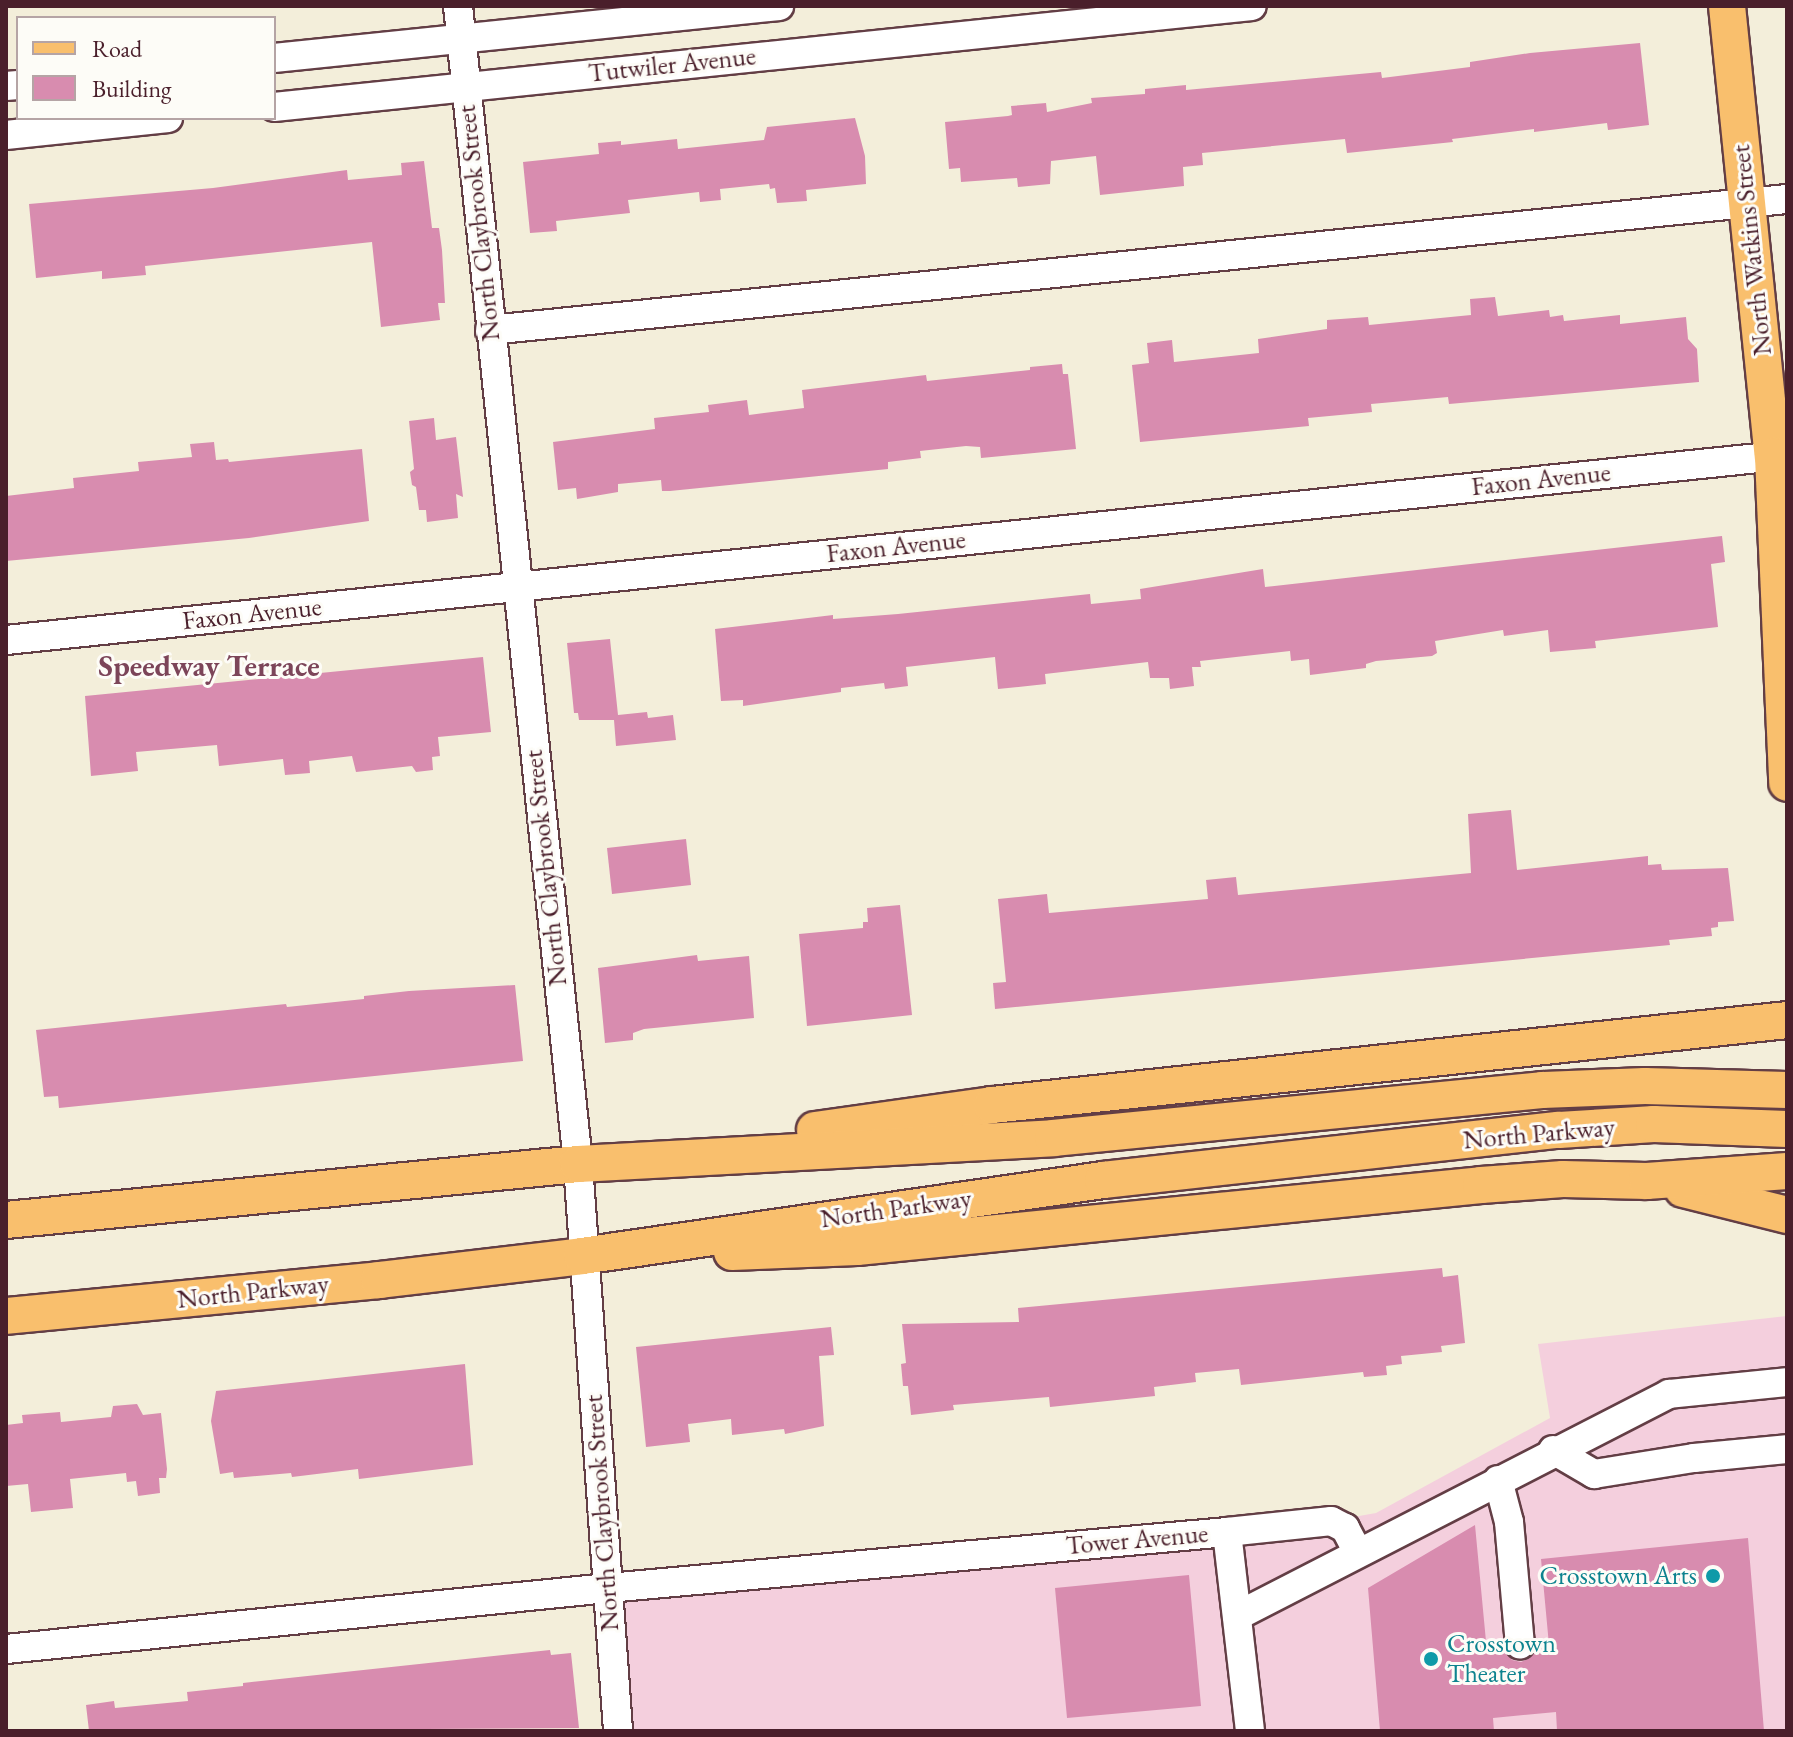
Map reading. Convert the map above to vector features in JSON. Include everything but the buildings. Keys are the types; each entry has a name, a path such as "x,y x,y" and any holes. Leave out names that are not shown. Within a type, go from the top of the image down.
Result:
{"main road":[{"name":"North Watkins Street","path":"1727,6 1747,203 1780,455 1787,783"},
{"path":"578,1164 992,1105 1787,1020"},
{"name":"North Parkway","path":"6,1220 578,1164 1053,1138 1542,1090 1645,1086 1787,1090"},
{"name":"North Parkway","path":"6,1316 379,1280 582,1256 1103,1180 1559,1130 1654,1124 1787,1129"},
{"path":"582,1256 829,1249 1481,1185 1563,1179 1647,1181 1787,1171"},
{"path":"1647,1181 1787,1215"}],"street":[{"name":"North Claybrook Street","path":"458,6 578,1164 582,1256 618,1731"},
{"name":"Tutwiler Avenue","path":"276,58 779,6"},
{"name":"Tutwiler Avenue","path":"276,107 1070,15 1252,6"},
{"path":"6,135 149,120"},
{"path":"490,330 1787,199"},
{"name":"Faxon Avenue","path":"6,640 1780,455"},
{"path":"1237,1616 1553,1450 1669,1394 1787,1382"},
{"path":"1553,1450 1594,1474 1694,1458 1787,1449"},
{"path":"1498,1480 1509,1522 1520,1645"},
{"path":"1227,1532 1331,1521 1345,1528 1358,1552"},
{"name":"Tower Avenue","path":"6,1649 608,1588 1227,1532 1250,1731"}],"shaded area":[{"path":"1787,1316 1787,1731 618,1731 608,1588 1331,1521 1376,1513 1550,1418 1538,1344"}],"place":[{"name":"Crosstown Arts","path":"1713,1576"},
{"name":"Crosstown Theater","path":"1431,1659"}],"district":[{"name":"Speedway Terrace","path":"209,666"}]}
